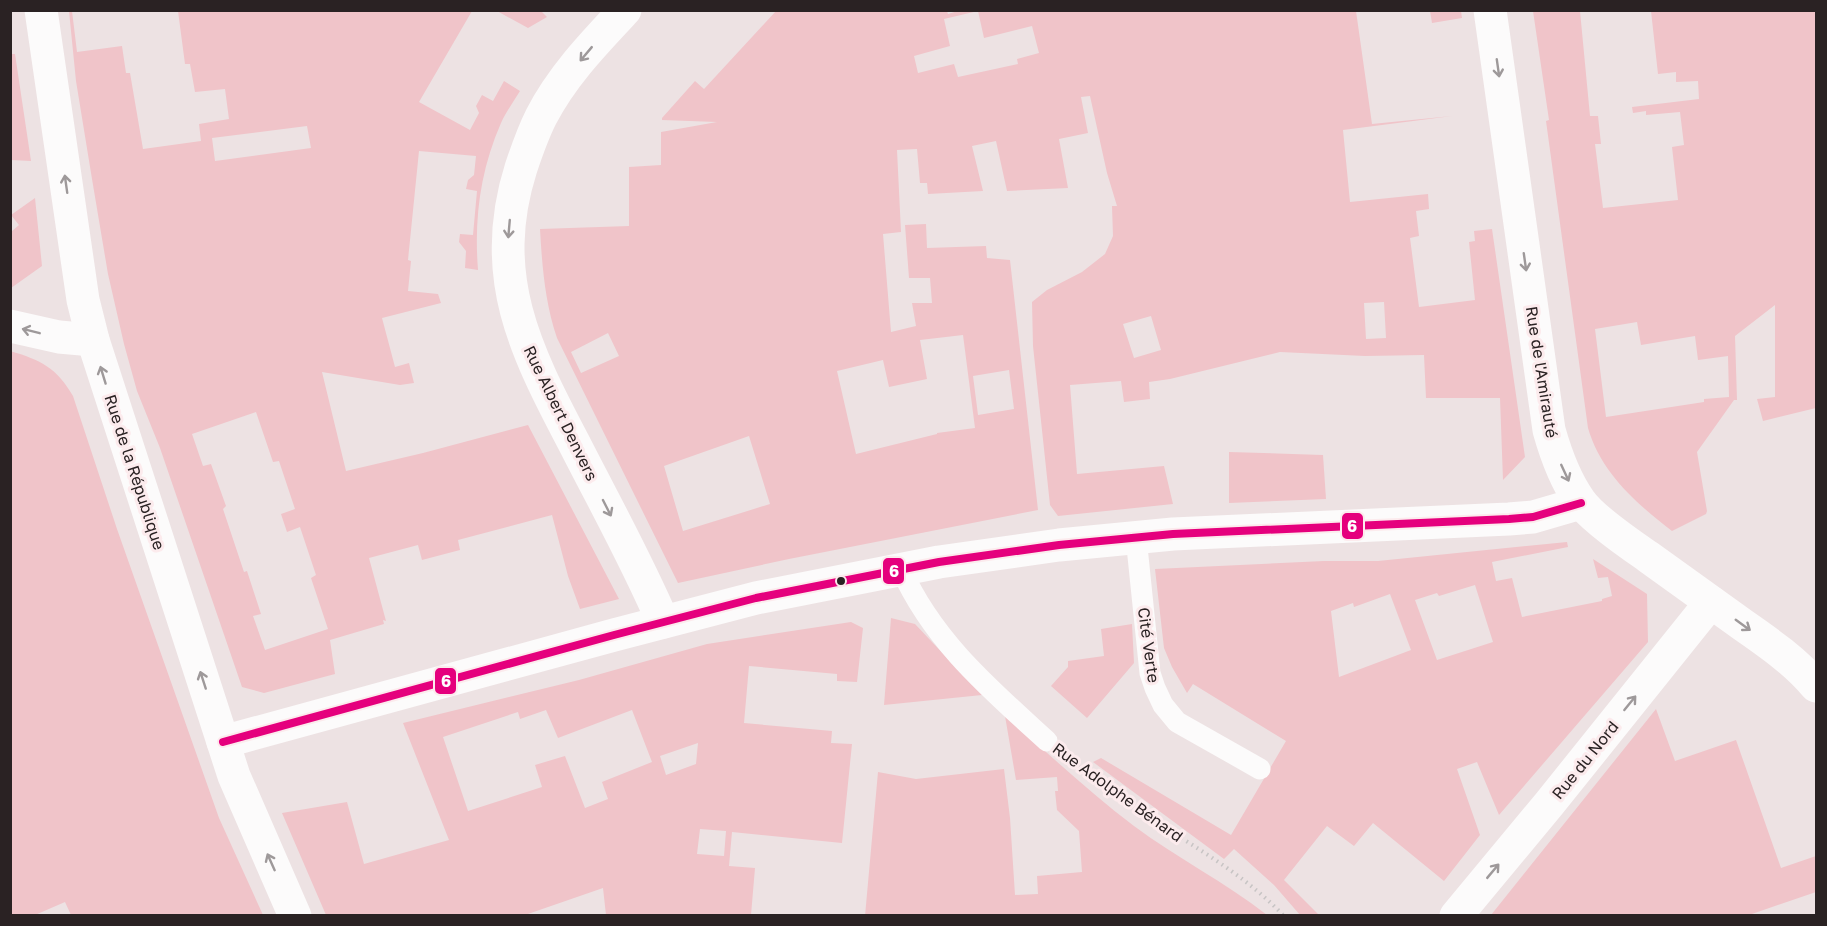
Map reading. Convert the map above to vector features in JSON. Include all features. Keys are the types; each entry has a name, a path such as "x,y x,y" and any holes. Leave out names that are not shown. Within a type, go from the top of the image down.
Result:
{"street":[{"name":"Rue de la République","path":"41,10 83,300 93,340 234,776 295,915"},
{"name":"Rue Albert Denvers","path":"625,10 572,70 542,116 530,140 515,187 508,233 508,258 514,303 539,374 640,571 663,622"},
{"name":"Rue de l'Amirauté","path":"1490,10 1549,430 1570,485 1581,503 1631,545 1773,647 1808,676 1816,686"},
{"path":"10,326 59,337 93,340"},
{"path":"223,742 756,598 901,569 1024,550 1136,537 1219,531 1533,517 1581,503"},
{"name":"Rue du Nord","path":"1456,915 1549,804 1711,602"}],"lane":[{"name":"Cité Verte","path":"1136,537 1150,673 1163,705 1177,722 1260,769"},
{"name":"Rue Adolphe Bénard","path":"901,569 920,607 954,651 982,682 1047,741"}],"path":[{"name":"Rue Adolphe Bénard","path":"1047,741 1118,796 1222,865 1269,900 1284,915"}],"shaded area":[{"path":"961,10 1356,11 1372,124 1452,116 1343,130 1350,202 1428,194 1429,209 1416,211 1419,236 1410,238 1419,307 1475,300 1469,242 1475,241 1474,231 1492,229 1525,457 1503,480 1500,398 1426,398 1424,355 1365,356 1280,352 1149,382 1150,399 1124,402 1121,381 1070,385 1077,474 1164,466 1173,504 1058,516 1050,505 1033,346 1032,302 1047,290 1082,272 1105,254 1113,236 1112,206 1117,206 1107,173 1090,96 1081,97 1088,133 1059,139 1068,188 1007,191 996,141 972,146 983,191 928,194 927,183 920,183 917,149 897,150 901,232 883,234 891,332 916,326 912,303 932,303 930,278 909,278 905,225 926,224 927,248 986,246 987,258 1010,260 1038,510 678,583 557,338 547,298 540,229 629,226 629,167 661,165 661,132 717,122 662,120 662,118 695,81 704,89 776,11 947,11 948,14","holes":["978,11 984,38 1032,26 1039,53 1017,59 1018,64 958,77 954,64 918,73 914,56 950,46 944,19","1384,302 1386,338 1366,339 1364,303","1151,316 1161,350 1134,358 1123,324","608,333 619,356 581,373 571,352","963,335 975,428 937,433 856,454 837,371 883,360 889,387 927,379 920,340","1009,370 1014,409 978,415 973,376","749,436 770,504 683,531 664,466"]},
{"path":"69,11 72,11 77,52 122,46 126,73 130,73 143,149 201,141 199,124 229,119 225,89 195,92 190,64 185,64 178,11 472,11 419,102 470,130 479,113 476,106 482,95 493,101 504,81 520,91 501,123 483,177 477,232 478,270 465,268 466,251 459,242 460,234 473,235 477,191 466,189 468,180 474,175 476,156 419,151 408,260 411,261 408,291 438,294 441,303 382,318 395,367 409,363 414,383 400,385 322,372 346,471 528,425 619,599 580,609 568,576 552,515 458,540 460,550 422,560 418,545 369,558 386,621 383,620 384,624 330,640 335,674 264,693 242,687 160,448 137,391 124,344 108,274 76,81","holes":["307,126 311,148 215,161 212,138","256,412 273,462 279,461 295,509 281,514 287,532 300,527 316,575 311,578 328,629 265,650 253,616 261,614 223,509 226,506 211,464 203,466 192,434"]},
{"path":"497,11 541,11 547,17 528,28"},
{"path":"1430,11 1461,11 1462,18 1432,23"},
{"path":"1533,11 1580,11 1590,116 1598,116 1601,144 1595,144 1603,208 1678,200 1672,147 1684,145 1680,112 1646,115 1646,111 1633,113 1632,107 1699,99 1698,81 1676,82 1676,72 1658,74 1651,11 1816,11 1816,408 1763,421 1757,399 1775,397 1775,305 1735,336 1737,400 1734,400 1697,452 1706,514 1672,531 1633,498 1611,473 1594,444 1588,428 1546,121 1549,120","holes":["1637,322 1641,345 1695,336 1698,360 1728,356 1729,397 1704,399 1704,402 1606,417 1595,329"]},
{"path":"11,54 15,54 31,161 11,160"},
{"path":"35,198 42,266 11,288 11,232 19,225 11,215"},
{"path":"10,351 47,366 61,378 73,396 117,529 219,818 263,915 71,915 65,902 35,915 11,915"},
{"path":"1229,452 1323,455 1326,499 1229,503"},
{"path":"1567,542 1568,547 1492,562 1496,581 1512,578 1522,617 1602,601 1612,596 1608,577 1598,578 1593,559 1647,594 1648,642 1499,815 1477,762 1457,769 1480,835 1444,881 1373,823 1354,846 1327,826 1284,880 1319,915 1300,915 1274,885 1234,849 1224,859 1093,762 1101,758 1231,835 1286,741 1193,684 1187,693 1164,648 1155,569 1324,561 1378,561","holes":["1475,585 1493,642 1437,660 1415,600 1437,593 1439,596","1390,594 1411,650 1339,677 1331,611 1353,603 1354,607"]},
{"path":"891,618 915,624 982,695 884,705"},
{"path":"851,622 863,628 857,682 837,681 837,674 749,666 744,723 832,731 831,743 852,744 842,843 732,832 729,866 755,868 751,915 606,915 603,888 525,915 326,915 282,813 347,802 364,864 449,840 403,723 579,680 707,644","holes":["546,710 558,738 632,710 652,762 602,782 608,799 585,808 565,756 535,765 542,787 468,811 443,737 518,712 520,719","698,743 696,764 666,775 660,756","700,829 726,831 724,856 697,854"]},
{"path":"1132,624 1134,663 1087,718 1051,686 1068,667 1068,661 1104,656 1101,629"},
{"path":"1656,709 1675,761 1736,740 1781,868 1816,856 1816,892 1749,915 1491,915"},
{"path":"1005,716 1134,826 1267,915 865,916 878,772 916,779 1004,769 1015,895 1038,894 1037,876 1082,872 1079,831 1057,810 1055,791 1058,791 1057,777 1016,780"}],"transit line":[{"name":"6","path":"223,742 756,598 939,562 1059,545 1173,534 1533,517 1581,503"}]}
